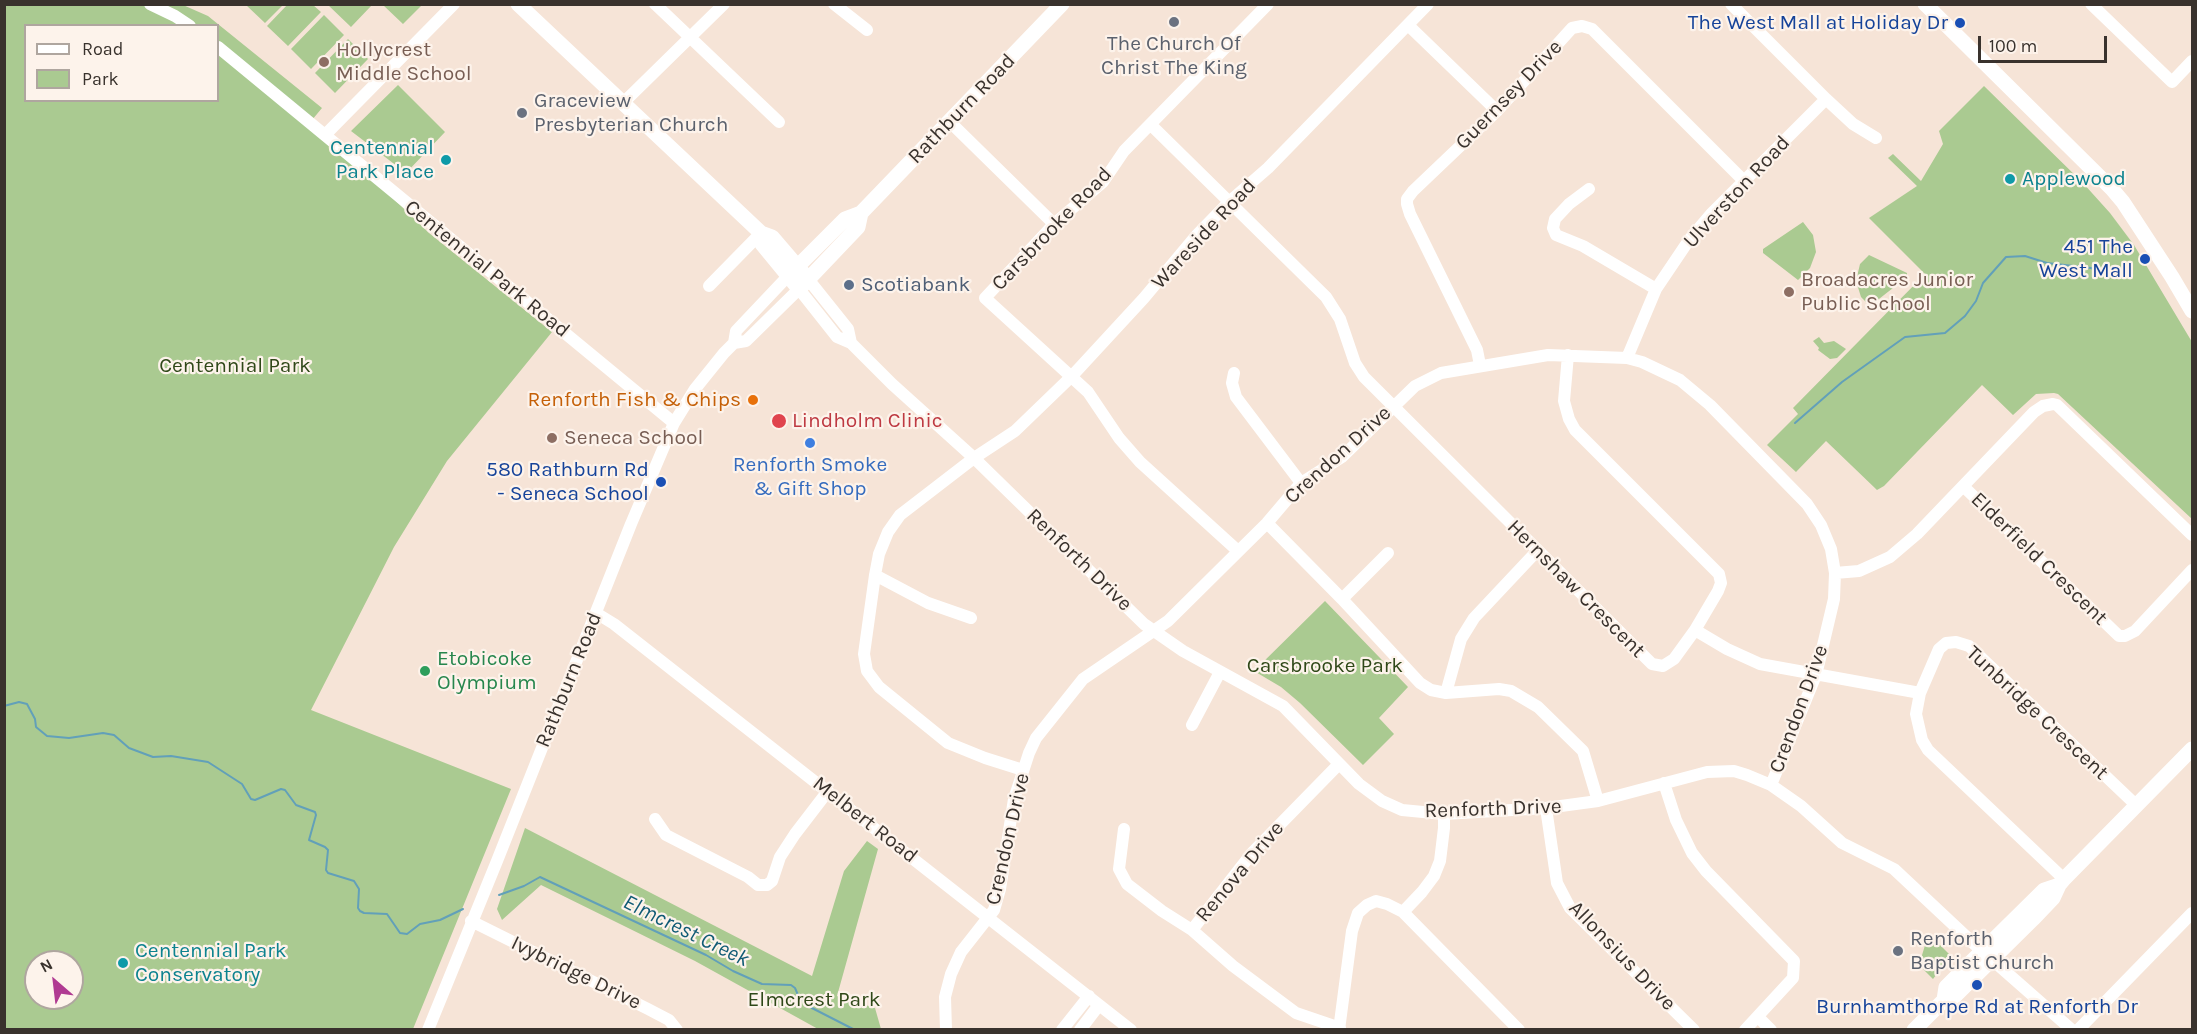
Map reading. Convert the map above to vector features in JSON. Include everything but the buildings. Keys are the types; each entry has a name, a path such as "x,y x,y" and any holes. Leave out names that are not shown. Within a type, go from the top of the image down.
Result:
{"main road":[{"name":"Renforth Drive","path":"518,4 760,233 772,237 804,284"},
{"name":"Rathburn Road","path":"793,271 845,219 861,213 1062,4"},
{"path":"1926,5 2112,189 2123,202 2193,311"},
{"name":"Rathburn Road","path":"804,284 858,227 861,213"},
{"path":"1914,1029 1944,1000 1955,996 1987,955 2053,898 2061,882 2193,749"}],"street":[{"path":"150,4 175,15 187,24"},
{"path":"325,135 454,4"},
{"path":"655,4 779,122"},
{"path":"623,103 724,4"},
{"path":"834,4 867,30"},
{"name":"Carsbrooke Road","path":"1238,551 1128,449 1093,399 1072,376 985,298 1054,224 1103,182 1124,151 1268,4"},
{"name":"Wareside Road","path":"1023,770 948,743 879,687 867,671 864,654 875,575 879,554 888,532 900,515 974,458 1015,431 1072,376 1144,298 1195,237 1229,202 1268,168 1428,4"},
{"path":"1731,4 1853,124 1876,138"},
{"path":"2093,5 2172,82 2193,61"},
{"path":"1408,26 1497,111"},
{"name":"Guernsey Drive","path":"1480,365 1477,350 1410,214 1407,201 1413,191 1497,111 1572,28 1586,26 1592,29 1744,181"},
{"name":"Centennial Park Road","path":"219,48 674,423"},
{"name":"Ulverston Road","path":"1627,358 1656,289 1689,240 1712,213 1826,99"},
{"path":"950,123 1054,224"},
{"name":"Hernshaw Crescent","path":"1151,125 1326,297 1340,319 1359,370 1652,664 1663,666 1674,659 1695,630 1718,591 1721,582 1719,573 1575,430 1564,401 1568,355"},
{"path":"1589,189 1569,204 1555,219 1553,228 1556,235 1583,246 1656,289"},
{"path":"710,286 760,233"},
{"name":"Rathburn Road","path":"430,1029 633,518 674,423 695,388 734,343 736,331 793,271"},
{"name":"Rathburn Road","path":"734,343 746,341 804,284"},
{"name":"Renforth Drive","path":"804,284 848,329 851,343 892,384 974,458 1130,610 1184,651 1283,706 1372,796 1390,806 1418,813 1444,814 1546,808 1598,801 1707,772 1722,771 1747,775 1771,785 1801,806 1842,843 1894,869 2072,1029"},
{"name":"Crendon Drive","path":"946,1029 945,997 951,974 961,952 994,910 1000,889 1014,799 1036,738 1083,679 1168,621 1267,524 1301,483 1342,457 1415,386 1441,373 1530,356 1627,358 1653,366 1680,380 1710,405 1798,493 1825,533 1831,549 1835,573 1834,599 1816,675 1771,785"},
{"path":"1234,373 1232,383 1236,397 1301,483"},
{"path":"1835,573 1859,571 1890,557 1917,534 2034,412 2043,406 2057,405 2193,535"},
{"name":"Elderfield Crescent","path":"1964,487 2120,636 2135,631 2193,570"},
{"path":"1267,524 1342,599 1420,683 1431,690 1446,693 1499,689 1511,691 1538,707 1583,751 1598,801"},
{"path":"1446,693 1461,639 1474,618 1538,551"},
{"path":"1342,599 1388,553"},
{"path":"875,575 928,603 971,618"},
{"name":"Melbert Road","path":"596,613 614,624 1131,1029"},
{"path":"1695,630 1727,649 1760,664 1920,693"},
{"name":"Tunbridge Crescent","path":"2061,882 1929,750 1919,732 1916,714 1920,693 1939,649 1946,643 1956,642 1970,646 2136,805"},
{"path":"1192,725 1220,672"},
{"name":"Renova Drive","path":"1339,764 1252,853 1192,930 1233,966 1296,1013 1339,1029"},
{"path":"1664,783 1676,819 1692,853 1706,871 1794,962 1793,978 1745,1029"},
{"path":"655,819 666,835 748,877 758,885 767,885 772,881 780,857 828,791"},
{"name":"Allonsius Drive","path":"1546,808 1557,883 1570,908 1694,1029"},
{"path":"1403,912 1434,876 1440,861 1444,814"},
{"path":"1124,829 1119,869 1122,879 1192,930"},
{"path":"1339,1029 1352,931 1358,913 1376,901 1386,903 1403,912 1519,1029"},
{"path":"2078,1029 2193,913"},
{"name":"Ivybridge Drive","path":"471,921 669,1020 677,1029"},
{"path":"1062,1029 1094,1001"},
{"path":"1080,1029 1094,1001"},
{"path":"1758,1017 1771,1029"}],"green space":[{"path":"288,4 313,5 321,12 288,46 267,26"},
{"name":"Centennial Park","path":"5,5 183,5 208,16 218,24 24,24 24,102 219,102 219,25 322,108 312,120 429,233 552,332 447,461 394,547 311,710 511,789 413,1029 5,1029"},
{"path":"246,5 283,5 265,23"},
{"path":"328,5 372,5 351,27"},
{"path":"383,5 422,5 403,24"},
{"path":"324,15 344,35 311,69 291,49"},
{"path":"348,39 368,59 335,93 315,73"},
{"path":"398,85 445,132 406,173 351,131"},
{"path":"1984,86 2083,183 2110,213 2134,245 2192,342 2192,519 2058,394 2054,393 2036,394 2013,415 1982,385 1884,486 1877,490 1826,441 1796,472 1767,445 1798,414 1793,408 1925,274 1869,218 1917,186 1888,158 1893,154 1921,181 1943,144 1939,131"},
{"path":"1803,222 1813,235 1816,252 1810,268 1798,280 1763,253 1763,249"},
{"path":"1869,255 1907,273 1907,277 1870,306 1861,297 1856,281 1860,264"},
{"path":"1819,337 1824,343 1834,341 1846,349 1837,358 1830,359 1818,350 1819,348 1813,341"},
{"name":"Carsbrooke Park","path":"1325,601 1408,687 1379,718 1394,734 1363,765 1300,703 1281,687 1254,671"},
{"name":"Elmcrest Park","path":"525,828 812,976 844,871 867,841 878,849 837,996 875,1008 881,1029 818,1029 695,961 541,885 502,920 497,909"},
{"path":"1931,936 1951,956 1933,979 1919,965 1926,942"}],"waterway":[{"path":"1795,423 1842,382 1905,337 1945,333 1965,316 1976,301 1983,283 2006,257 2025,256 2047,263 2091,268 2107,275 2115,275"},
{"name":"Elmcrest Creek","path":"4,706 19,702 27,704 35,719 36,727 47,736 69,738 103,733 114,735 129,748 153,757 171,756 208,762 242,784 251,799 255,800 281,789 285,790 296,805 315,812 309,840 328,850 326,870 328,873 354,881 359,889 358,908 360,911 387,914 400,933 407,934 420,924 440,920 463,909"},
{"name":"Elmcrest Creek","path":"499,895 524,886 540,877 706,955 762,984 791,985 808,1006 855,1030"}],"place":[{"name":"The Church Of Christ The King","path":"1174,22"},
{"name":"The West Mall at Holiday Dr","path":"1960,23"},
{"name":"Hollycrest Middle School","path":"324,62"},
{"name":"Graceview Presbyterian Church","path":"522,113"},
{"name":"Centennial Park Place","path":"446,160"},
{"name":"Applewood","path":"2010,179"},
{"name":"451 The West Mall","path":"2145,259"},
{"name":"Scotiabank","path":"849,285"},
{"name":"Broadacres Junior Public School","path":"1789,292"},
{"name":"Renforth Fish & Chips","path":"753,400"},
{"name":"Lindholm Clinic","path":"779,421"},
{"name":"Seneca School","path":"552,438"},
{"name":"Renforth Smoke & Gift Shop","path":"810,443"},
{"name":"580 Rathburn Rd - Seneca School","path":"661,482"},
{"name":"Etobicoke Olympium","path":"425,671"},
{"name":"Renforth Baptist Church","path":"1898,951"},
{"name":"Centennial Park Conservatory","path":"123,963"},
{"name":"Burnhamthorpe Rd at Renforth Dr","path":"1977,985"}]}
